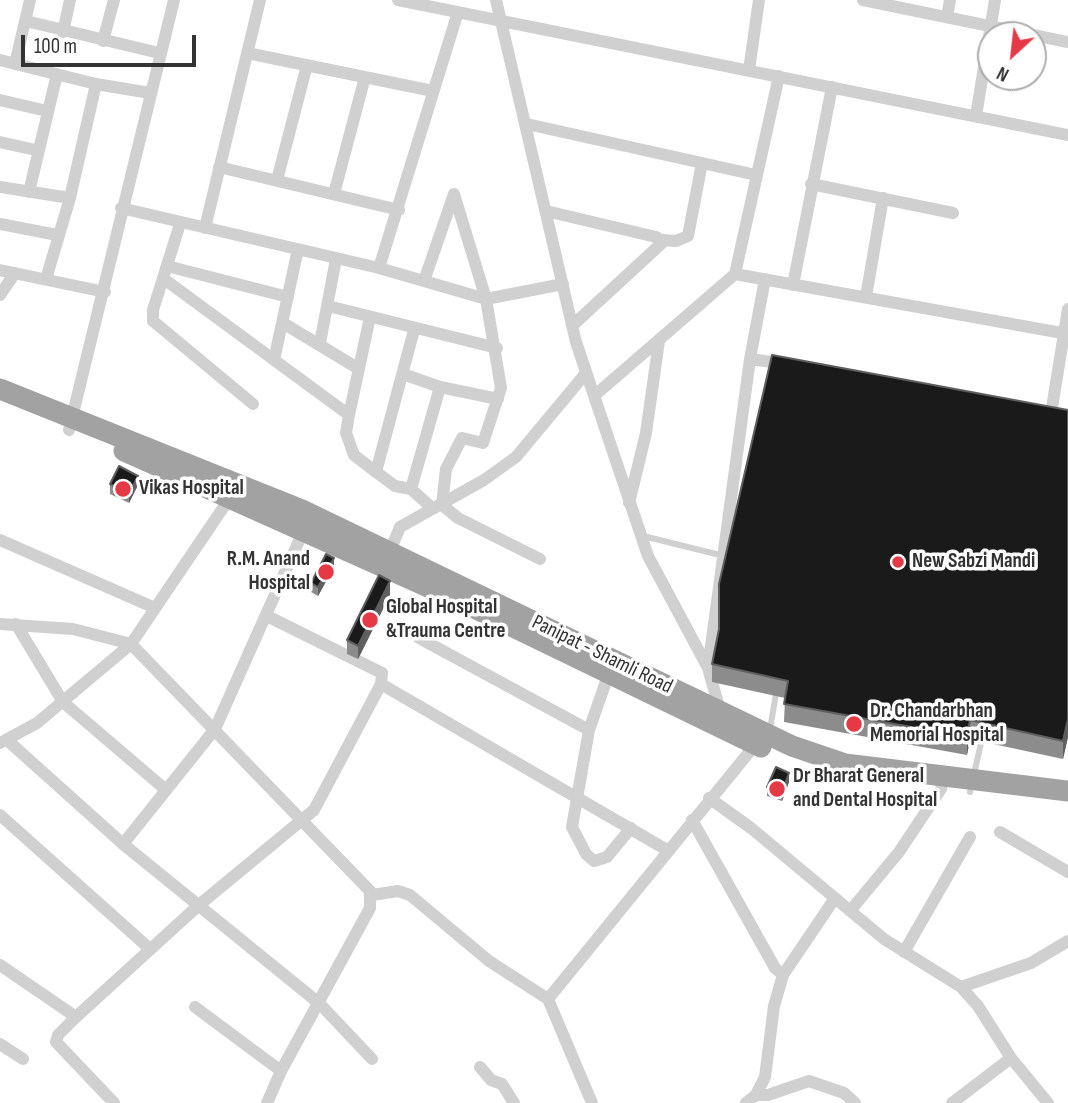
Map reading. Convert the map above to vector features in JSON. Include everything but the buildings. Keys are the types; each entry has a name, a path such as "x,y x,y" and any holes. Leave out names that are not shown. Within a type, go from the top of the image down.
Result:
{"highway":[{"name":"Panipat - Shamli Road","path":"0,389 229,499 390,551 611,668 720,722 844,778 1068,791"},
{"name":"Panipat - Shamli Road","path":"0,404 71,423 307,522 466,604 611,668"},
{"name":"Panipat - Shamli Road","path":"971,786 1068,803"}],"street":[{"path":"15,64 30,0"},
{"path":"63,32 70,0"},
{"path":"103,41 114,0"},
{"path":"71,423 105,292 121,208 174,0"},
{"path":"205,228 260,0"},
{"path":"398,0 1068,135"},
{"path":"496,0 586,373 648,556 708,668 720,722"},
{"path":"749,70 759,0"},
{"path":"863,0 904,4 977,23"},
{"path":"947,17 950,0"},
{"path":"990,21 995,0"},
{"path":"379,268 458,12"},
{"path":"26,21 159,53"},
{"path":"1047,38 1068,42"},
{"path":"247,53 433,91"},
{"path":"0,60 96,84 150,93"},
{"path":"277,180 307,65"},
{"path":"29,192 36,150 57,74"},
{"path":"594,396 735,274 779,76"},
{"path":"334,194 365,77"},
{"path":"46,279 70,198 96,84"},
{"path":"793,285 832,87"},
{"path":"976,116 980,91"},
{"path":"0,100 47,111"},
{"path":"527,124 756,175"},
{"path":"0,142 36,150"},
{"path":"547,211 662,240 676,241 688,236 702,163"},
{"path":"219,167 399,210"},
{"path":"811,184 953,213"},
{"path":"0,187 70,198"},
{"path":"424,281 454,194 486,299 497,348 501,388 483,443 462,439 446,469 436,506"},
{"path":"866,296 883,198"},
{"path":"121,208 180,224 379,268 486,299 563,284"},
{"path":"0,224 57,235"},
{"path":"180,224 153,310 155,326 253,404"},
{"path":"573,325 661,247 662,240"},
{"path":"274,360 298,249"},
{"path":"320,343 335,259"},
{"path":"0,270 105,292"},
{"path":"165,273 288,297"},
{"path":"165,273 274,360 349,415"},
{"path":"0,295 15,274"},
{"path":"735,274 1066,334"},
{"path":"708,668 729,557 750,359 765,279"},
{"path":"328,306 414,330 497,348"},
{"path":"1068,309 1066,334 1045,412 1068,417"},
{"path":"370,317 345,433 354,455 395,486 411,489 436,506 540,559"},
{"path":"283,323 359,369"},
{"path":"376,472 414,330"},
{"path":"629,503 651,408 659,341"},
{"path":"750,359 804,366"},
{"path":"390,551 400,527 516,457 586,373"},
{"path":"403,374 440,387 498,399"},
{"path":"411,489 440,387"},
{"path":"229,499 186,567 131,644 37,723 4,742 123,844 320,1004 372,1059"},
{"path":"123,844 215,729 307,522"},
{"path":"0,540 155,608"},
{"path":"114,1103 57,1042 58,1035 199,905 316,807 381,684 382,673 378,669 267,616"},
{"path":"0,624 74,629 131,644 372,895"},
{"path":"16,624 63,702 166,790"},
{"path":"419,638 589,730"},
{"path":"611,668 589,730 572,819 573,832 592,859 607,857 631,828"},
{"path":"381,684 667,850"},
{"path":"548,999 709,798 762,740"},
{"path":"850,911 899,852 942,783"},
{"path":"709,798 904,952 961,987 978,1006 1012,1058 1048,1103"},
{"path":"692,820 773,965 783,975"},
{"path":"3,821 150,949"},
{"path":"1000,832 1068,872"},
{"path":"904,952 970,837"},
{"path":"372,895 398,891 410,895 489,961 548,999 592,1103"},
{"path":"267,1103 281,1070 320,1004 370,908 372,895"},
{"path":"751,1099 765,1077 774,1006 783,975 835,898"},
{"path":"961,987 1031,963 1068,941"},
{"path":"0,965 76,1017"},
{"path":"195,1007 281,1070"},
{"path":"0,1044 23,1059"},
{"path":"952,1103 1012,1058"},
{"path":"480,1067 491,1080 502,1084 514,1103"},
{"path":"751,1099 809,1081 844,1093 855,1103"}],"lane":[{"path":"1045,412 1048,427"},
{"path":"641,536 729,557"},
{"path":"762,740 778,683"},
{"path":"971,786 985,726"}],"place":[{"name":"Vikas Hospital","path":"123,489"},
{"name":"New Sabzi Mandi","path":"898,562"},
{"name":"R.M. Anand Hospital","path":"326,572"},
{"name":"Global Hospital &Trauma Centre","path":"370,620"},
{"name":"Dr. Chandarbhan Memorial Hospital","path":"854,724"},
{"name":"Dr Bharat General and Dental Hospital","path":"777,789"}]}
